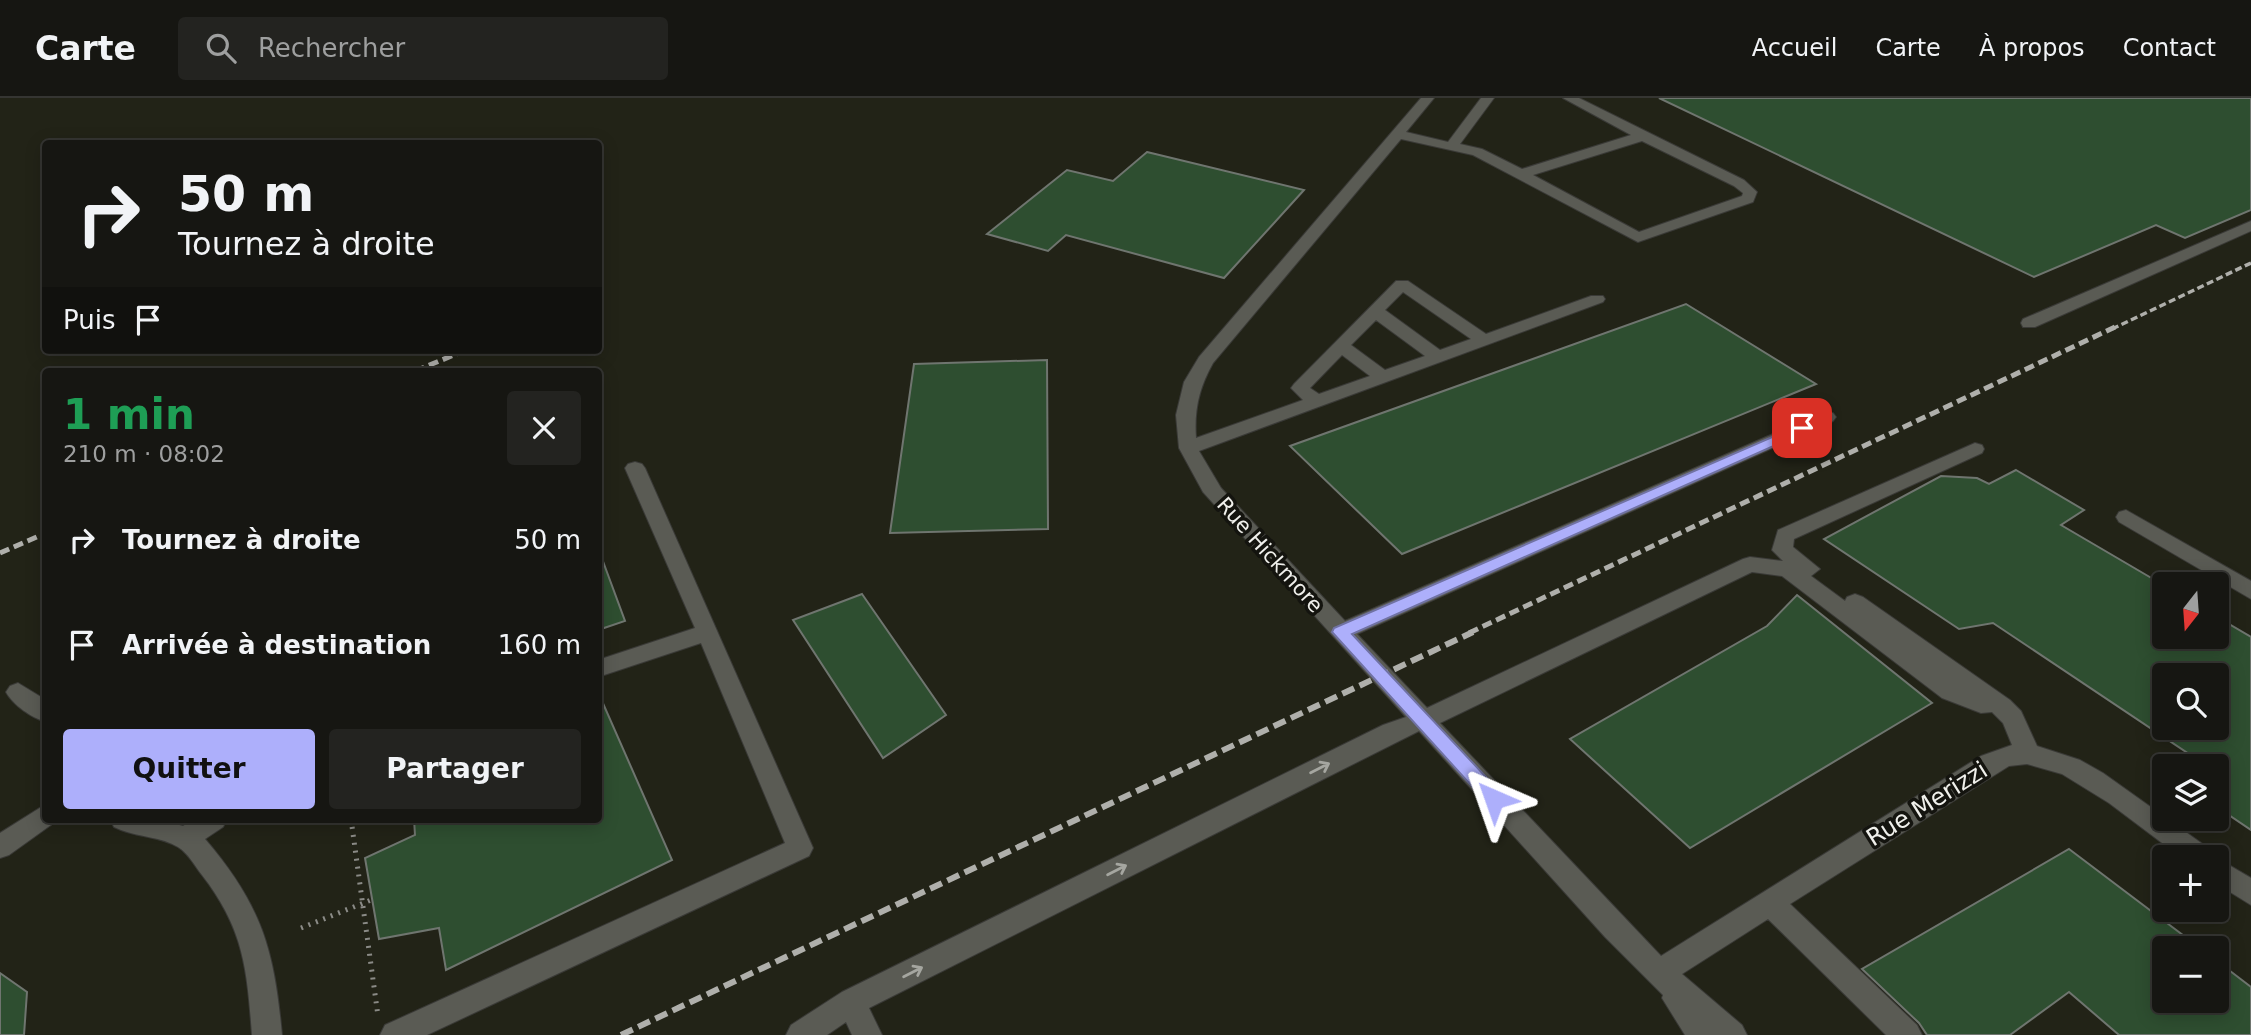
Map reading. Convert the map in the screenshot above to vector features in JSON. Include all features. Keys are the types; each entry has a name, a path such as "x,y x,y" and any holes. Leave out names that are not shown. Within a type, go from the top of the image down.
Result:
{"street":[{"name":"Rue Hickmore","path":"1428,98 1205,361 1186,402 1188,449 1213,492 1421,721 1659,973"},
{"path":"1452,146 1488,98"},
{"path":"1397,134 1482,154 1638,237 1748,199 1750,196 1750,192 1739,184 1569,98"},
{"path":"1521,174 1643,136"},
{"path":"2029,323 2251,225"},
{"path":"1316,401 1300,388 1402,284 1484,340"},
{"path":"1188,449 1597,299"},
{"path":"1374,310 1438,357"},
{"path":"1340,345 1383,377"},
{"path":"1340,632 1827,417"},
{"path":"1975,449 1785,535 1782,550 1996,702 2013,718 2028,754"},
{"path":"386,1026 800,849 635,468"},
{"path":"2126,517 2251,591"},
{"path":"801,1035 852,1002 1391,733 1750,564 1788,569 1950,692 1981,705 1996,702"},
{"path":"602,668 708,632"},
{"path":"18,692 42,710"},
{"name":"Rue Merizzi","path":"1659,973 1990,763 2017,754 2052,760 2081,773 2183,845"},
{"path":"0,847 42,817"},
{"path":"129,823 134,826 186,829 203,823"},
{"path":"186,829 233,894 255,938 267,1035"},
{"path":"2229,877 2251,893"},
{"path":"1770,903 1906,1035"},
{"path":"1659,973 1702,1035"},
{"path":"1659,973 1732,1035"},
{"path":"852,1002 867,1035"}],"path":[{"path":"352,823 362,904 386,1026"},
{"path":"301,928 371,900"}],"shaded area":[{"path":"0,98 2251,98 2251,1035 0,1035"}],"building":[{"path":"1659,98 2251,98 2251,210 2185,238 2156,225 2034,277"},
{"path":"1147,152 1304,190 1224,278 1066,235 1048,251 987,234 1067,170 1113,181"},
{"path":"1686,304 1816,384 1402,554 1290,446"},
{"path":"1047,360 1048,529 890,533 914,364"},
{"path":"2016,470 2084,510 2061,525 2152,578 2152,649 2230,649 2230,625 2251,637 2251,830 2229,815 2229,754 2189,754 2168,740 2229,740 2229,663 2152,663 2152,729 1993,623 1959,629 1824,539 1941,476 1977,478 1989,484"},
{"path":"602,559 625,621 602,629"},
{"path":"862,594 946,715 883,758 793,620"},
{"path":"1797,595 1932,703 1690,848 1570,739 1767,626"},
{"path":"602,701 672,860 446,970 439,928 379,939 365,858 415,835 414,823 602,823"},
{"path":"2069,849 2152,912 2152,922 2166,922 2184,936 2152,936 2152,1013 2229,1013 2229,970 2251,987 2251,1035 2119,1035 2069,992 2010,1035 1927,1035 1919,1023 1862,969"},
{"path":"0,973 27,992 24,1035 0,1035"}],"railway":[{"path":"2112,329 2251,263"},
{"path":"1469,633 2115,327"},
{"path":"422,368 456,354"},
{"path":"0,553 42,535"},
{"path":"621,1035 1473,632"}],"route":[{"path":"1494,799 1340,632 1371,621 1802,428"}]}
